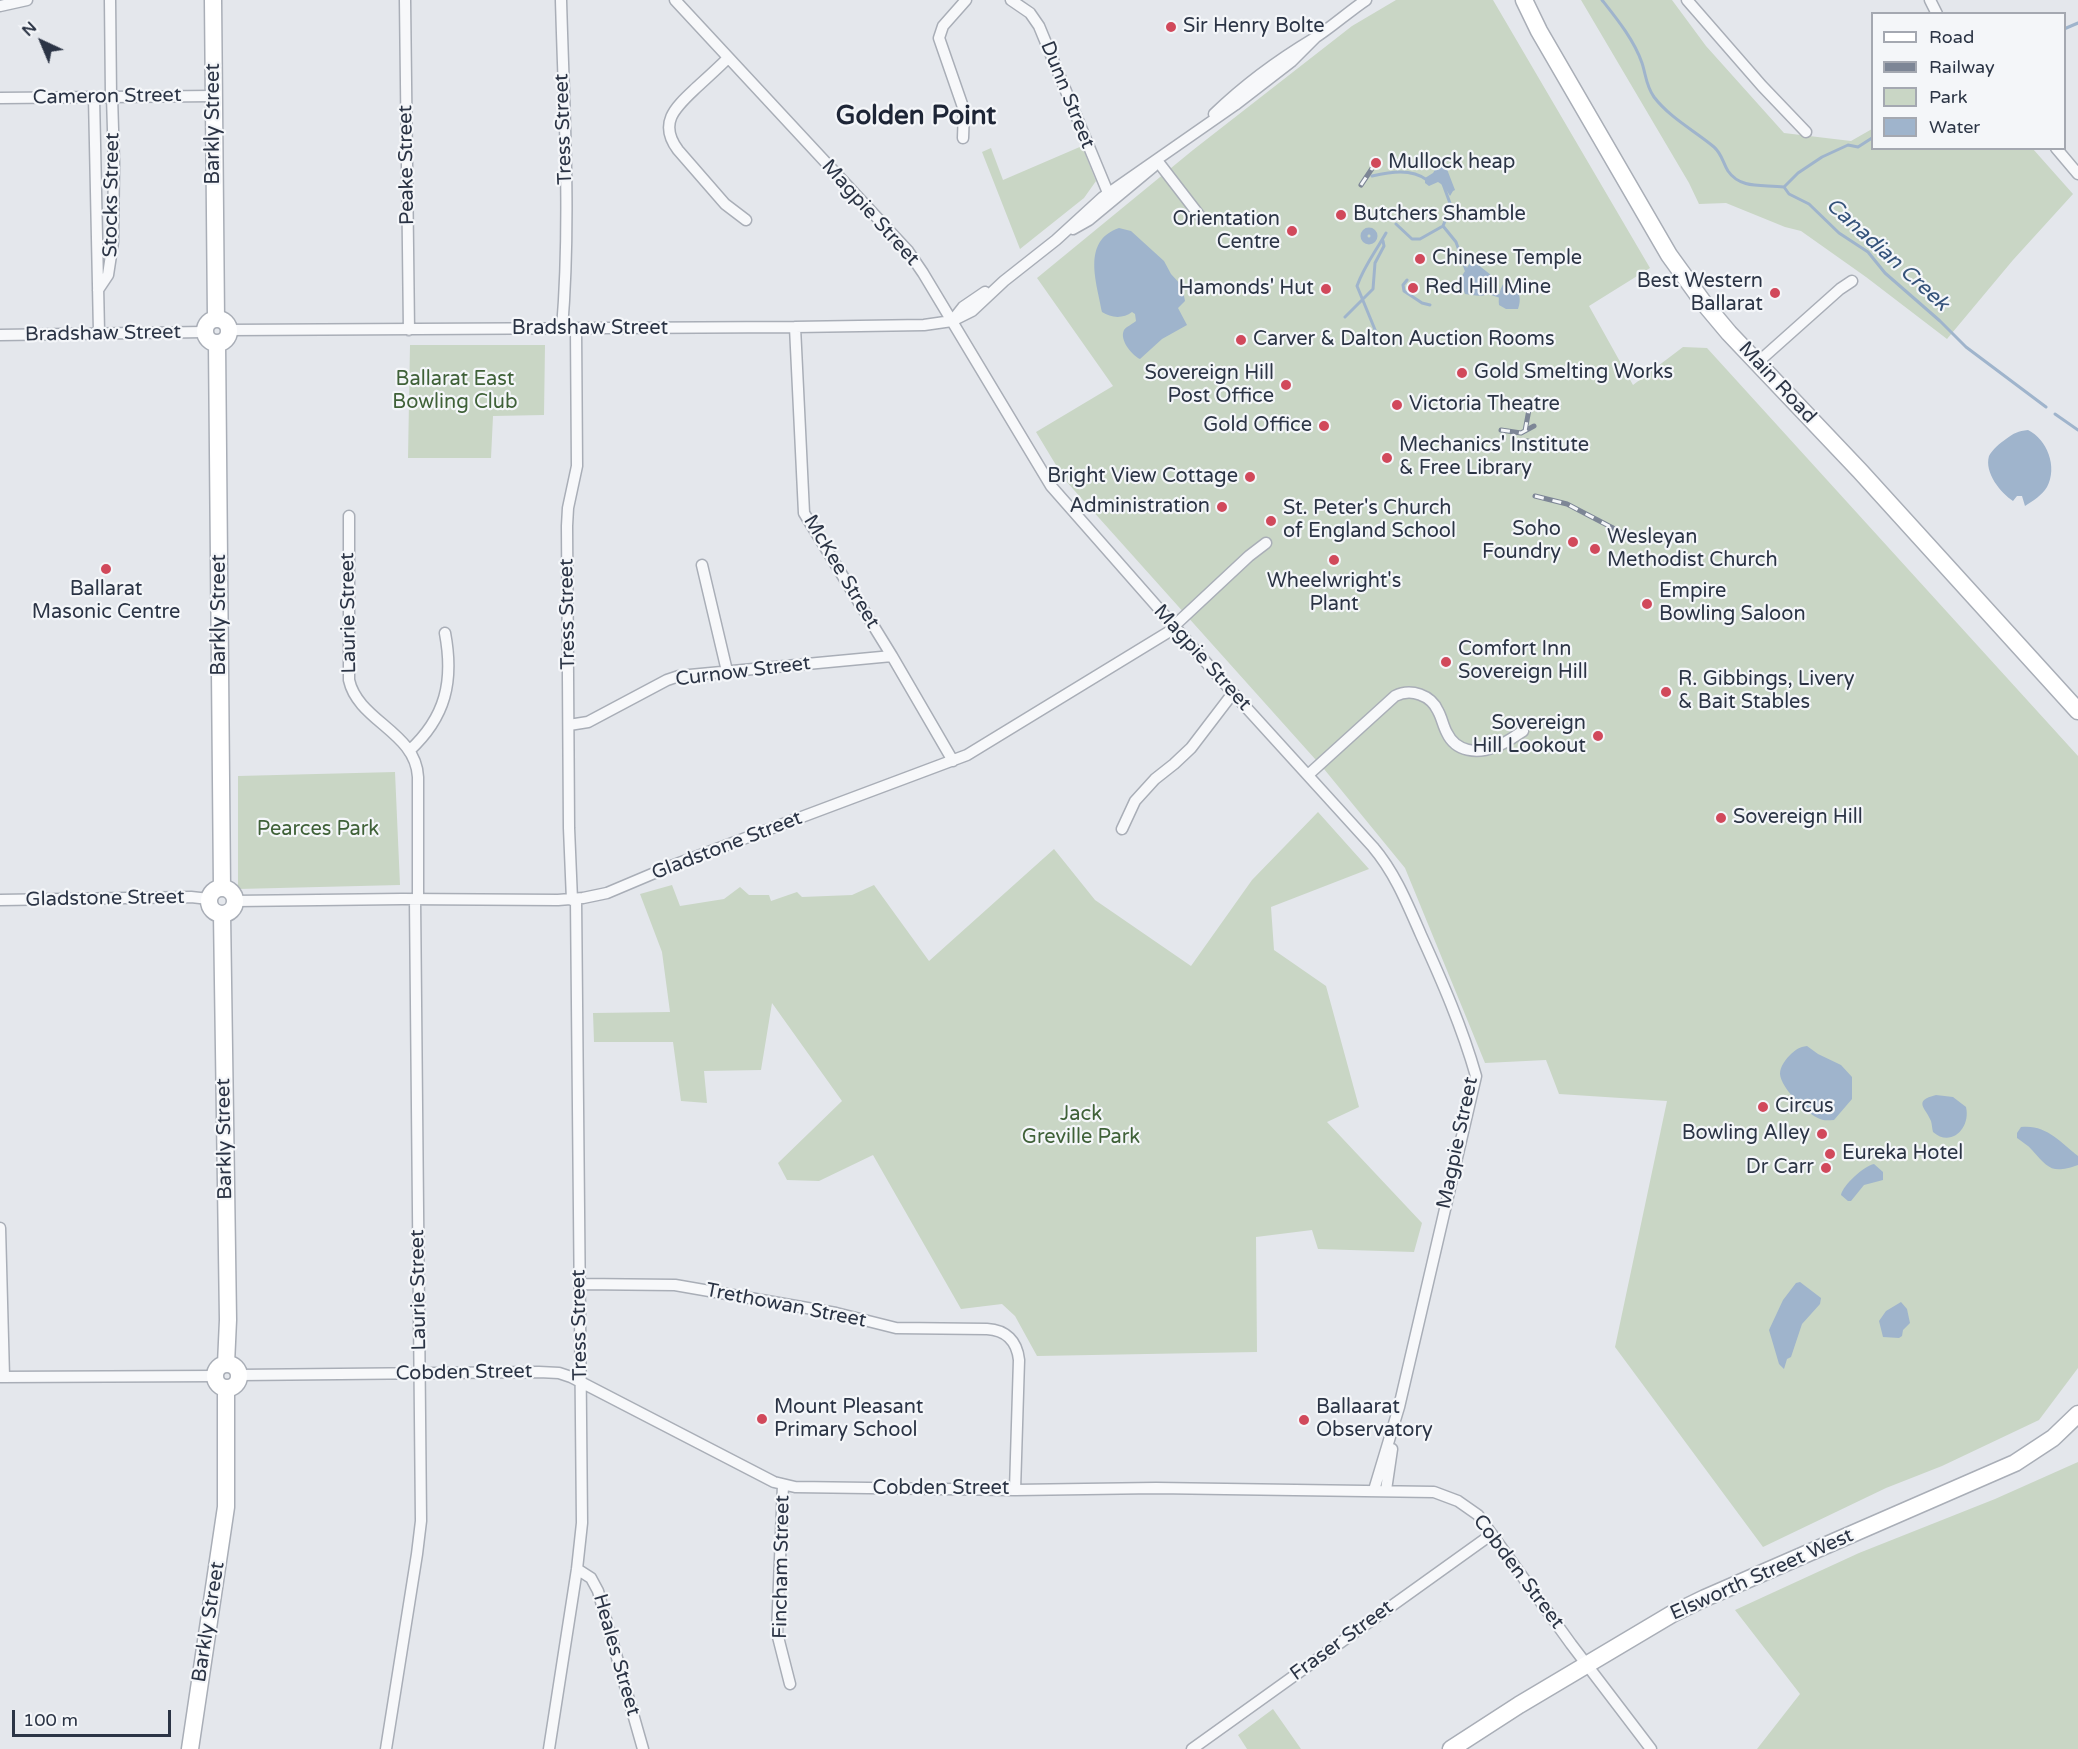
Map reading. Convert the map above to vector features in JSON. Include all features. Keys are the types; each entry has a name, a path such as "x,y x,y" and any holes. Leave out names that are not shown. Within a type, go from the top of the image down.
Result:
{"main road":[{"name":"Barkly Street","path":"213,0 222,888"},
{"name":"Main Road","path":"1519,0 1527,7 1669,255 1715,317 1868,480 2078,711"},
{"path":"222,888 232,892 236,901 232,909 222,914 212,909 209,899 214,891 222,888"},
{"name":"Barkly Street","path":"190,1749 226,1507 228,1320 222,914"},
{"name":"Elsworth Street West","path":"1451,1749 1672,1614 2015,1463 2053,1438 2078,1414"}],"street":[{"path":"0,6 27,0"},
{"name":"Stocks Street","path":"98,290 108,275 113,242 114,163 110,0"},
{"name":"Peake Street","path":"405,0 409,330"},
{"name":"Tress Street","path":"561,0 567,209 562,329"},
{"name":"Magpie Street","path":"675,0 908,251 1051,486 1233,693 1373,846 1393,874 1465,1037 1476,1076 1399,1407 1374,1490"},
{"path":"963,138 964,110 939,38 943,26 966,0"},
{"name":"Dunn Street","path":"1011,0 1030,13 1038,26 1109,197"},
{"path":"952,321 963,307 1004,281 1056,240 1089,220 1109,197 1138,171 1194,133 1226,102 1252,87 1292,51 1316,37 1366,0"},
{"path":"1687,0 1768,93 1806,132"},
{"path":"728,58 678,105 671,116 670,136 678,150 721,200 746,220"},
{"name":"Cameron Street","path":"0,98 214,96"},
{"name":"Stocks Street","path":"94,97 99,332"},
{"path":"1109,197 1131,187 1173,149"},
{"path":"2058,150 2078,174"},
{"path":"1159,163 1199,215"},
{"path":"1757,363 1852,281"},
{"name":"Bradshaw Street","path":"0,335 99,332 795,327 924,325 952,321"},
{"name":"McKee Street","path":"795,327 804,513 952,761"},
{"name":"Tress Street","path":"549,1749 582,1523 574,899 569,828 567,526 568,508 577,466 576,329"},
{"name":"Laurie Street","path":"349,516 350,684 359,701 409,751 416,761 417,769 420,1531 386,1749"},
{"name":"Gladstone Street","path":"236,901 574,899 614,890 670,866 952,761 996,739 1174,627 1249,556 1266,543"},
{"path":"702,565 727,671"},
{"path":"409,751 429,730 442,709 447,681 445,633"},
{"name":"Curnow Street","path":"569,725 588,722 673,678 727,671 892,657"},
{"path":"1122,829 1135,801 1155,779 1191,748 1233,693"},
{"path":"1308,775 1395,696 1402,693 1420,694 1432,702 1439,712 1449,737 1457,746 1465,750 1491,749 1523,731"},
{"name":"Gladstone Street","path":"0,900 190,897 209,899"},
{"path":"0,1228 2,1377"},
{"name":"Trethowan Street","path":"579,1284 675,1285 836,1313 896,1328 993,1329 1004,1333 1011,1338 1018,1355 1015,1490"},
{"name":"Cobden Street","path":"2,1377 549,1372 566,1375 581,1382 783,1485 813,1488 1015,1490 1117,1488 1434,1492 1452,1498 1472,1510 1652,1749"},
{"name":"Magpie Street","path":"1386,1490 1399,1407"},
{"name":"Fincham Street","path":"783,1485 777,1634 790,1684"},
{"name":"Fraser Street","path":"1192,1749 1492,1534"},
{"name":"Heales Street","path":"577,1569 591,1578 598,1591 643,1749"}],"green space":[{"name":"Sovereign Hill","path":"1396,0 1493,0 1650,268 1589,306 1633,385 1683,347 1707,348 2078,756 2078,1368 2039,1420 1942,1466 1886,1488 1763,1547 1615,1347 1667,1101 1559,1094 1546,1060 1485,1063 1405,868 1324,769 1065,480 1036,432 1113,386 1037,278 1193,150 1352,26"},
{"path":"1581,0 1672,0 1706,46 1784,133 1851,141 1871,130 1871,150 2034,150 2073,194 2013,260 1947,339 1801,231 1785,227 1726,203 1699,204 1689,183"},
{"path":"1082,146 1096,181 1084,198 1020,249 982,152 991,148 1003,180"},
{"name":"Ballarat East Bowling Club","path":"410,345 545,345 544,415 493,416 491,458 408,458"},
{"name":"Pearces Park","path":"395,772 400,885 238,889 238,776"},
{"name":"Jack Greville Park","path":"1318,812 1369,869 1271,907 1274,950 1326,986 1359,1107 1327,1122 1422,1223 1414,1252 1318,1249 1312,1230 1256,1237 1257,1352 1037,1356 1015,1316 1002,1304 961,1309 873,1155 819,1181 787,1180 778,1163 842,1101 772,1003 761,1070 704,1071 707,1103 681,1101 673,1042 594,1042 593,1013 670,1012 662,952 640,894 672,885 680,906 724,899 740,887 749,895 769,895 771,901 797,892 802,897 852,895 874,885 929,961 1054,849 1095,900 1191,966 1252,880"},
{"path":"2078,1462 2078,1749 1757,1749 1800,1694 1735,1610 1859,1553 1995,1499"},
{"path":"1273,1709 1301,1749 1247,1749 1238,1735"}],"water":[{"path":"1440,162 1445,164 1455,190 1450,196 1444,186 1438,182 1429,186 1425,183 1425,178 1433,173"},
{"path":"1119,228 1131,231 1164,261 1171,274 1182,286 1185,301 1178,308 1187,325 1162,339 1140,359 1130,351 1123,338 1124,330 1136,321 1135,314 1132,312 1117,317 1102,312 1095,276 1094,264 1100,243 1107,234"},
{"path":"1470,263 1477,264 1491,275 1486,285 1492,290 1487,295 1465,294 1460,279"},
{"path":"1507,280 1518,292 1520,300 1518,309 1506,309 1499,305 1500,291"},
{"path":"2028,430 2041,440 2049,454 2051,471 2045,490 2025,506 2022,496 2017,496 2013,501 2003,493 1991,476 1988,462 1990,454 2001,442 2011,435"},
{"path":"1807,1046 1841,1065 1852,1077 1852,1099 1834,1120 1822,1120 1808,1112 1795,1100 1781,1080 1780,1071 1785,1060 1797,1050"},
{"path":"1936,1095 1953,1097 1966,1107 1967,1115 1963,1128 1953,1137 1946,1138 1933,1132 1923,1102"},
{"path":"2021,1127 2038,1128 2052,1135 2078,1156 2078,1165 2057,1169 2047,1165 2017,1138"},
{"path":"1874,1164 1883,1172 1883,1180 1864,1185 1851,1201 1841,1195 1854,1176"},
{"path":"1800,1282 1821,1298 1820,1304 1802,1324 1791,1357 1787,1359 1784,1369 1779,1364 1769,1330 1783,1300 1796,1283"},
{"path":"1901,1302 1907,1309 1910,1323 1899,1338 1883,1337 1879,1321 1886,1311"}],"waterway":[{"name":"Canadian Creek","path":"1602,0 1634,46 1654,97 1675,118 1717,150 1733,177 1746,184 1784,187 1789,194 1809,204 1839,233 1868,252 1885,273 1966,347 2046,407"},
{"path":"2066,28 2078,23"},
{"path":"1784,187 1798,173 1822,157 1848,145 1858,147 1871,139"},
{"path":"1372,176 1407,172 1427,180"},
{"path":"1443,184 1451,206 1443,226"},
{"path":"1396,224 1412,239 1420,239 1443,226 1456,242 1466,270"},
{"path":"1369,232 1373,236 1369,240 1365,236 1369,232"},
{"path":"1378,337 1357,286 1386,233"},
{"path":"1345,317 1373,289 1375,263 1384,246 1383,241"},
{"path":"1407,280 1403,285 1404,291 1422,303 1430,305"},
{"path":"1490,293 1499,296"},
{"name":"Canadian Creek","path":"2055,414 2078,430"}],"railway":[{"path":"1361,185 1375,164"},
{"path":"1525,431 1530,404"},
{"path":"1501,430 1521,433 1534,426"},
{"path":"1527,441 1538,443"},
{"path":"1535,496 1567,504 1634,539"}],"place":[{"name":"Sir Henry Bolte","path":"1171,27"},
{"name":"Mullock heap","path":"1376,163"},
{"name":"Butchers Shamble","path":"1341,215"},
{"name":"Orientation Centre","path":"1292,231"},
{"name":"Chinese Temple","path":"1420,259"},
{"name":"Red Hill Mine","path":"1413,288"},
{"name":"Hamonds' Hut","path":"1326,289"},
{"name":"Best Western Ballarat","path":"1775,293"},
{"name":"Carver & Dalton Auction Rooms","path":"1241,340"},
{"name":"Gold Smelting Works","path":"1462,373"},
{"name":"Sovereign Hill Post Office","path":"1286,385"},
{"name":"Victoria Theatre","path":"1397,405"},
{"name":"Gold Office","path":"1324,426"},
{"name":"Mechanics' Institute & Free Library","path":"1387,458"},
{"name":"Bright View Cottage","path":"1250,477"},
{"name":"Administration","path":"1222,507"},
{"name":"St. Peter's Church of England School","path":"1271,521"},
{"name":"Soho Foundry","path":"1573,542"},
{"name":"Wesleyan Methodist Church","path":"1595,549"},
{"name":"Wheelwright's Plant","path":"1334,560"},
{"name":"Ballarat Masonic Centre","path":"106,569"},
{"name":"Empire Bowling Saloon","path":"1647,604"},
{"name":"Comfort Inn Sovereign Hill","path":"1446,662"},
{"name":"R. Gibbings, Livery & Bait Stables","path":"1666,692"},
{"name":"Sovereign Hill Lookout","path":"1598,736"},
{"name":"Sovereign Hill","path":"1721,818"},
{"name":"Circus","path":"1763,1107"},
{"name":"Bowling Alley","path":"1822,1134"},
{"name":"Eureka Hotel","path":"1830,1154"},
{"name":"Dr Carr","path":"1826,1168"},
{"name":"Mount Pleasant Primary School","path":"762,1419"},
{"name":"Ballaarat Observatory","path":"1304,1420"}],"district":[{"name":"Golden Point","path":"916,117"}]}
